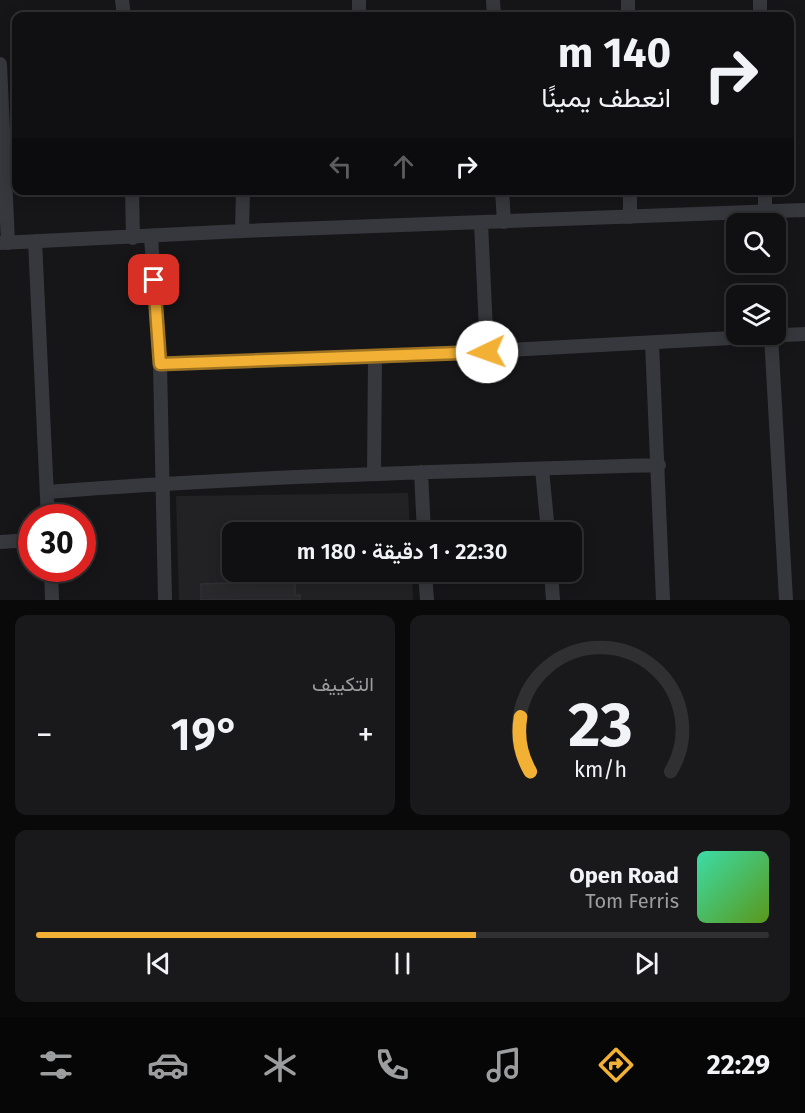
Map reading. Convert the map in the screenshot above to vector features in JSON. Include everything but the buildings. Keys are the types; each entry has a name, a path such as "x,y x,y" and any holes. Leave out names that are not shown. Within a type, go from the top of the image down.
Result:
{"street":[{"path":"0,63 4,243 242,231 805,210"},
{"path":"132,195 133,238"},
{"path":"242,231 243,195"},
{"path":"502,195 504,222"},
{"path":"630,195 630,217"},
{"path":"765,195 765,211"},
{"path":"481,223 487,352"},
{"path":"151,237 160,364 165,600"},
{"path":"35,242 47,504"},
{"path":"786,335 805,334"},
{"path":"160,364 487,352 726,338"},
{"path":"652,343 663,600"},
{"path":"772,345 786,600"},
{"path":"375,357 375,473"},
{"path":"47,492 162,483 375,473 659,465"},
{"path":"542,469 547,522"},
{"path":"421,472 424,522"},
{"path":"0,542 18,541"},
{"path":"51,582 52,600"},
{"path":"426,582 427,600"},
{"path":"552,582 553,600"}],"shaded area":[{"path":"408,493 409,522 222,522 222,582 412,582 413,600 179,600 176,496"}],"route":[{"path":"154,280 160,364 487,352"}]}
